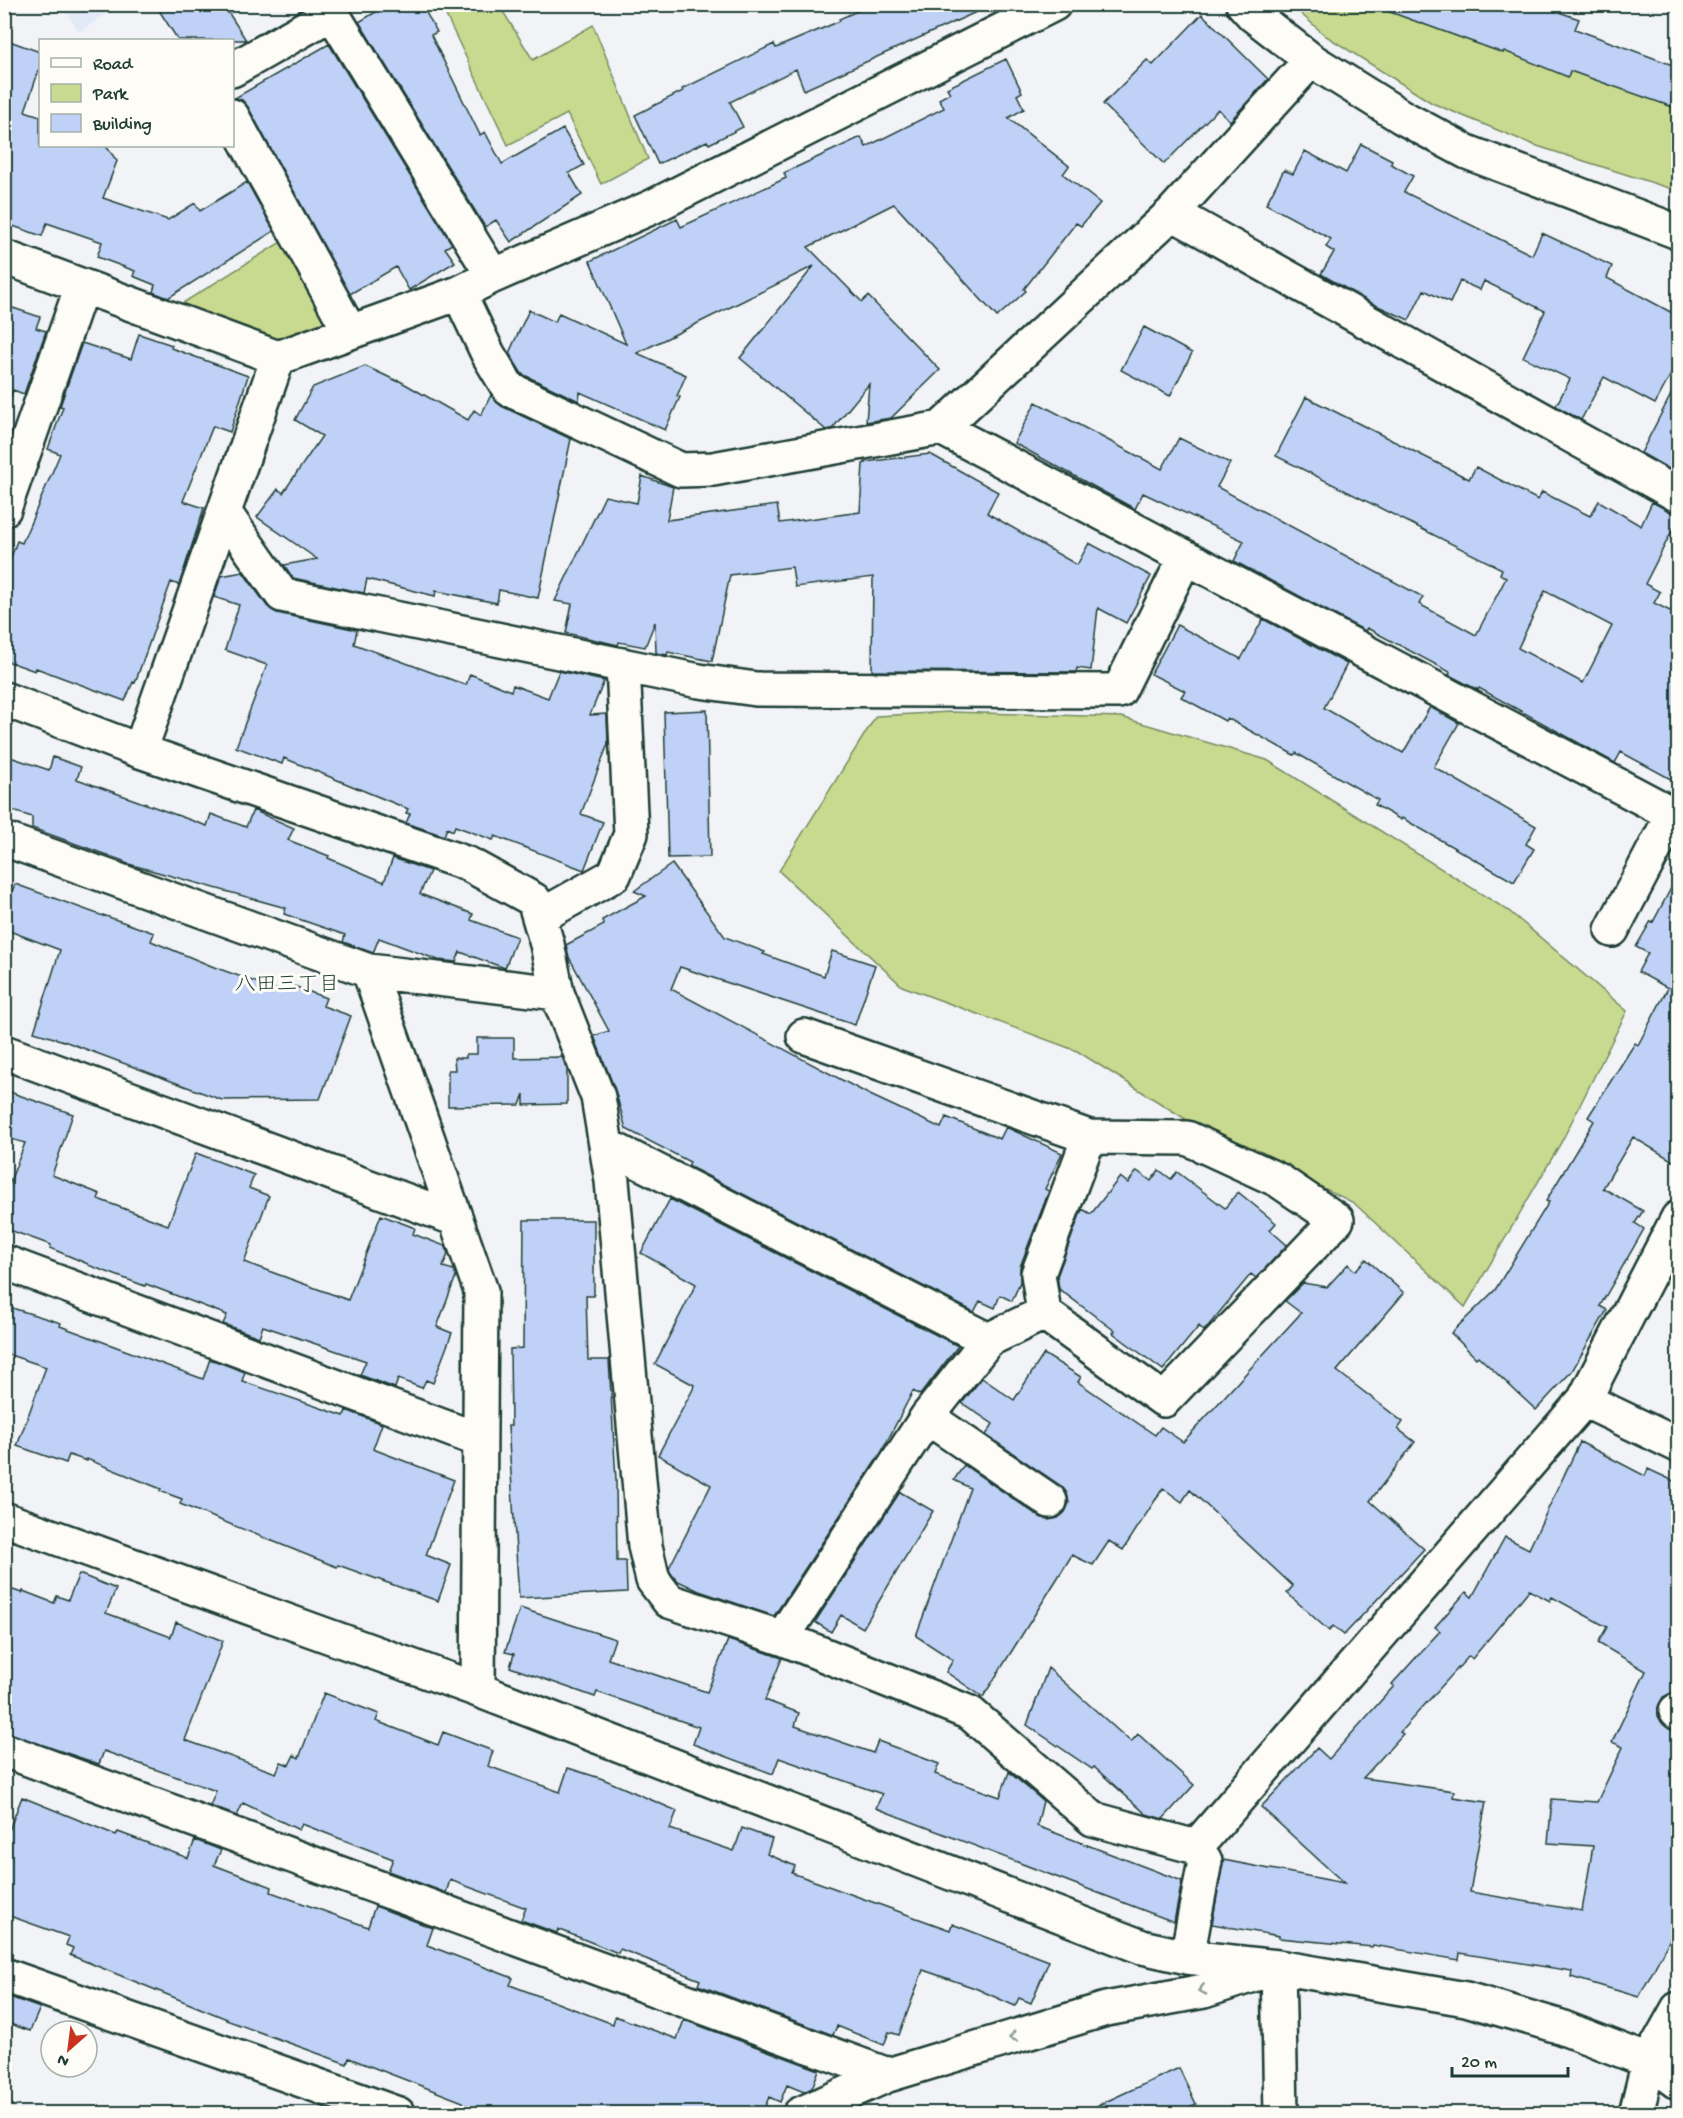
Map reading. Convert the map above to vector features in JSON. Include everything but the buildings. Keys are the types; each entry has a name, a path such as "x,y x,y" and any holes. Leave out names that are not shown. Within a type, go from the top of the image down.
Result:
{"street":[{"path":"4,257 278,358 459,293 652,207 1054,4"},
{"path":"1243,4 1253,15 1311,60 1402,117 1467,152 1678,232"},
{"path":"234,69 332,13 493,276"},
{"path":"459,293 488,354 509,389 681,470 713,469 941,428 1172,213 1311,60"},
{"path":"234,120 350,332"},
{"path":"1172,213 1678,495"},
{"path":"4,509 82,286"},
{"path":"140,751 278,358"},
{"path":"941,428 1676,815 1612,930"},
{"path":"224,512 282,595 699,681 756,689 1119,692 1185,558"},
{"path":"539,917 614,875 631,834 623,665"},
{"path":"4,699 140,751 468,864 534,900 547,944 557,993 598,1097 612,1181 645,1546 653,1580 669,1600 782,1638 970,1713 1093,1819 1196,1847 1205,1861 1187,1957"},
{"path":"4,839 369,971 557,993"},
{"path":"369,971 481,1291 478,1690"},
{"path":"804,1036 1089,1137 1188,1137 1278,1180 1337,1220 1164,1400 1044,1313 1038,1274 1089,1137"},
{"path":"4,1052 456,1219"},
{"path":"606,1144 988,1340"},
{"path":"1196,1847 1584,1400 1678,1218"},
{"path":"4,1262 479,1440"},
{"path":"782,1638 927,1417 988,1340 1044,1313"},
{"path":"1584,1400 1678,1445"},
{"path":"927,1417 1050,1501"},
{"path":"4,1519 478,1690 1142,1947 1187,1957 1278,1967 1466,1999 1558,2026 1650,2061 1678,2082"},
{"path":"4,1750 888,2075"},
{"path":"800,2114 888,2075 1106,2009 1204,1990 1278,1967"},
{"path":"1278,1967 1281,2114"},
{"path":"4,1975 398,2114"},
{"path":"1636,2114 1650,2061 1678,2009"}],"shaded area":[{"path":"62,5 119,5 79,32"}],"green space":[{"path":"442,4 499,5 533,60 593,25 648,159 601,184 567,114 508,145"},
{"path":"1291,5 1395,5 1542,63 1678,101 1678,191 1534,145 1432,103 1326,36"},
{"path":"281,242 326,312 321,327 287,343 181,304"},
{"path":"950,712 1121,717 1267,760 1509,911 1627,1011 1562,1141 1465,1307 1354,1203 1187,1120 1077,1051 902,986 779,871 876,716"}],"district":[{"name":"八田三丁目","path":"287,986"}]}
